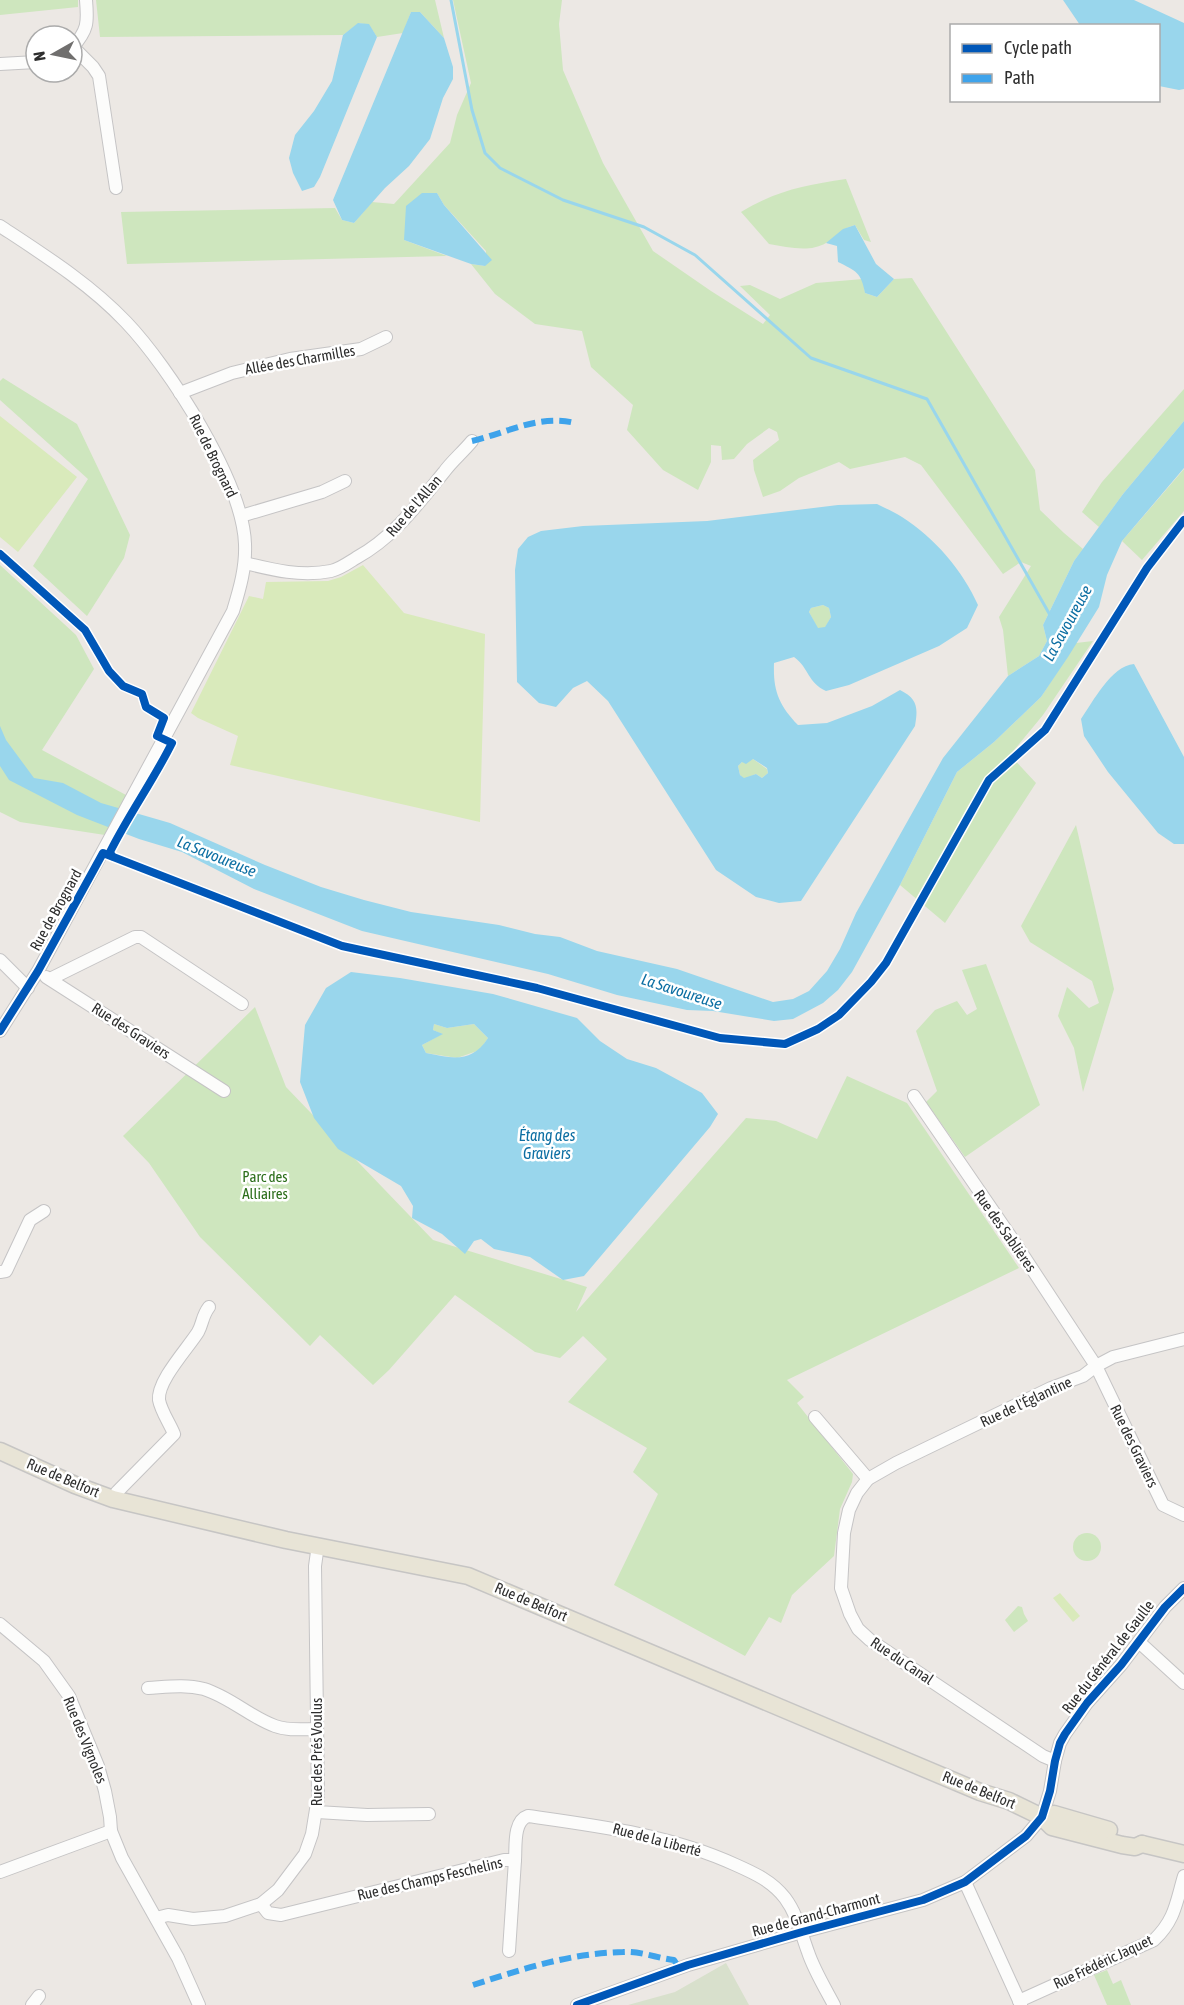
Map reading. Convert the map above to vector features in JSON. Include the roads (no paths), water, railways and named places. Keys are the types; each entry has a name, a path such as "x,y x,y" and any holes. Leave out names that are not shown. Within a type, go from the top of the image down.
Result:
{"main road":[{"name":"Rue de Belfort","path":"0,1451 75,1485 113,1499 204,1521 468,1576 971,1788 1009,1801 1042,1817"},
{"path":"1042,1817 1054,1814 1136,1837 1142,1844 1184,1854"}],"street":[{"path":"84,31 88,21 86,0"},
{"path":"84,58 99,76 116,188"},
{"path":"0,64 24,63"},
{"name":"Rue de Brognard","path":"0,226 62,267 90,289 127,323 160,363 212,449 230,486 241,516 245,542 242,582 233,611 38,971 0,1031"},
{"name":"Allée des Charmilles","path":"180,393 232,373 290,359 361,349 386,337"},
{"name":"Rue de l'Allan","path":"245,563 280,572 302,573 334,570 343,566 380,543 406,520 444,470 472,441"},
{"path":"241,516 322,492 345,481"},
{"path":"50,979 135,936 141,937 242,1004"},
{"path":"0,960 28,988"},
{"name":"Rue des Graviers","path":"38,971 224,1091"},
{"name":"Rue des Sablières","path":"914,1096 1096,1366"},
{"path":"0,1272 6,1272 30,1220 44,1211"},
{"path":"113,1499 117,1492 174,1434 159,1401 161,1390 171,1369 199,1330 209,1307"},
{"name":"Rue de l'Églantine","path":"870,1478 1051,1388 1083,1376 1096,1366 1123,1354 1184,1339"},
{"name":"Rue des Graviers","path":"1096,1366 1163,1505 1184,1515"},
{"path":"816,1417 870,1478"},
{"name":"Rue du Canal","path":"870,1478 857,1492 849,1510 844,1533 841,1588 858,1629 870,1640 921,1675 1054,1761"},
{"name":"Rue des Prés Voulus","path":"156,1918 168,1915 193,1919 225,1916 261,1904 278,1890 305,1854 317,1812 315,1566 318,1545"},
{"name":"Rue du Général de Gaulle","path":"1042,1817 1060,1743 1077,1718 1165,1607 1184,1588"},
{"name":"Rue des Vignoles","path":"0,1624 44,1661 69,1696 98,1766 105,1791 111,1831 130,1874 178,1958 199,2005"},
{"path":"1139,1642 1184,1683"},
{"path":"148,1688 179,1686 203,1689 226,1698 276,1727 291,1730 317,1729"},
{"path":"317,1812 367,1815 429,1814"},
{"name":"Rue de la Liberté","path":"515,1860 518,1823 522,1818 528,1816 606,1827 688,1846 750,1872 772,1884 784,1897 802,1932"},
{"name":"Rue de Grand-Charmont","path":"577,2005 688,1965 923,1900 965,1882 1026,1836 1042,1817"},
{"path":"0,1872 111,1831"},
{"name":"Rue des Champs Feschelins","path":"261,1904 268,1913 281,1915 504,1860 515,1860 509,1951"},
{"name":"Rue Frédéric Jaquet","path":"1020,2003 1154,1940 1172,1918 1184,1876"},
{"path":"965,1882 1020,2003"},
{"path":"802,1932 808,1954 834,2005"}],"water":[{"path":"1063,0 1134,0 1184,23 1184,89 1160,86 1160,24 1079,24"},
{"path":"411,12 420,12 444,38 453,67 453,79 443,98 430,139 409,166 385,188 354,223 342,220 333,200"},
{"path":"358,23 369,24 377,37 320,177 314,187 302,191 289,158 295,135 314,111 332,81 343,35"},
{"path":"422,193 437,193 444,205 492,260 485,266 471,264 404,240 406,206"},
{"path":"855,225 876,264 894,279 877,297 865,293 857,273 838,262 837,246 826,243 843,229"},
{"name":"La Savoureuse","path":"1184,421 1184,468 1122,541 1107,575 1099,607 1068,657 1041,697 994,742 957,772 900,885 852,972 838,990 823,1003 793,1019 774,1021 713,1011 687,1010 617,995 548,974 362,931 254,889 182,852 139,839 77,815 9,780 0,766 0,726 6,740 34,778 63,783 101,803 170,823 321,887 411,912 560,937 597,951 677,969 773,1002 793,999 809,991 827,971 856,913 943,758 1008,676 1039,656 1047,641 1043,625 1074,561 1123,494"},
{"path":"877,504 914,525 956,567 978,605 967,628 939,646 849,685 826,691 815,684 794,657 774,663 778,697 798,725 827,723 872,706 900,690 913,701 916,714 915,726 801,901 779,903 756,897 716,870 608,701 587,681 573,688 556,707 539,703 517,682 515,570 518,549 528,537 541,531 583,526 707,521 838,505","holes":["823,605 829,608 831,617 825,627 818,628 809,612 811,608","753,759 767,768 768,773 762,778 756,774 744,778 740,775 738,766 742,762 746,764"]},
{"path":"1134,664 1184,757 1184,844 1174,844 1158,833 1108,772 1084,736 1081,719 1097,695 1118,671"},
{"name":"Étang des Graviers","path":"351,972 493,994 577,1018 600,1041 627,1059 656,1068 702,1093 718,1114 710,1127 584,1276 563,1280 530,1257 494,1249 481,1239 474,1241 465,1254 442,1234 412,1218 413,1206 401,1186 338,1149 314,1118 300,1082 305,1025 326,988","holes":["434,1024 447,1028 474,1024 488,1038 475,1052 460,1057 426,1053 422,1045 443,1034 433,1030"]}],"waterway":[{"path":"451,0 472,110 485,153 500,168 563,200 644,227 695,255 811,358 927,399 1050,615"}],"park label":[{"name":"Parc des Alliaires","path":"265,1186"}]}
